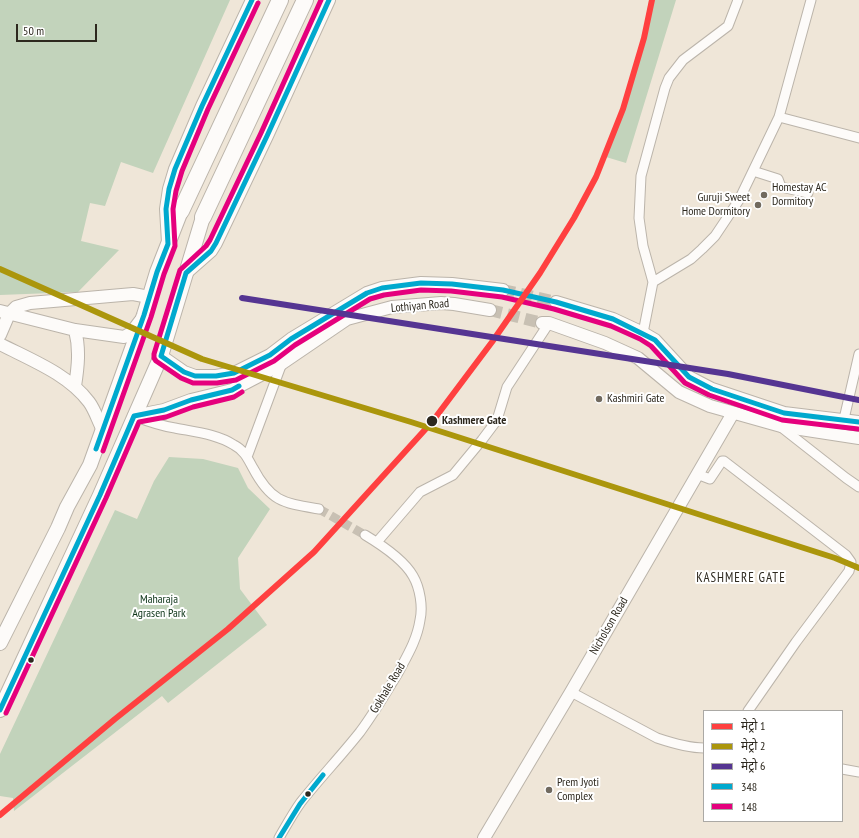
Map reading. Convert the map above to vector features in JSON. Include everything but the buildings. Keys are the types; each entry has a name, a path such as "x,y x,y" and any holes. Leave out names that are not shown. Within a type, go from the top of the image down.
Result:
{"highway":[{"path":"181,211 280,0"},
{"path":"203,217 305,0"}],"main road":[{"path":"168,244 166,208 169,189 175,169 202,106 252,0"},
{"path":"186,273 211,250 216,243 329,0"},
{"path":"0,643 58,528 67,507 90,465 181,211"},
{"path":"0,710 105,483 161,356 203,217"},
{"name":"Lothiyan Road","path":"161,356 184,372 195,376 216,376 234,373 270,355 291,339 367,293 382,288 421,283 452,284 503,290"},
{"path":"5,312 30,303 133,294 149,297"},
{"name":"Lothiyan Road","path":"134,416 164,410 191,400 232,390 282,363 347,319 392,307 441,302 490,310"},
{"path":"556,302 613,319 643,333 655,340 689,377 712,389 784,413 859,422"},
{"path":"5,312 75,330 124,336 131,332 144,316"},
{"path":"0,336 5,312"},
{"path":"545,323 605,343 638,358 679,392 710,406 781,426 859,438"},
{"path":"75,330 79,343 79,363 75,386"},
{"path":"0,344 43,366 75,386 90,403 103,430"},
{"name":"Nicholson Road","path":"484,838 571,692 733,413"}],"street":[{"path":"643,333 653,282 640,229 640,186 641,176 665,88 669,78 683,60 728,26 738,0"},
{"path":"653,282 691,259 715,236 739,200 779,117 811,0"},
{"path":"779,117 859,138"},
{"path":"753,171 778,179 781,187 808,193"},
{"path":"377,542 420,492 453,475 482,440 497,420 507,387 545,323"},
{"path":"844,419 859,354"},
{"path":"247,457 282,363"},
{"path":"134,416 154,423 228,441 240,449 247,457 258,478 271,495 279,500 293,505 320,509"},
{"path":"781,426 859,487"},
{"path":"697,474 710,479 722,461 724,461 846,555 851,562 849,571 796,642 749,710"},
{"name":"Gokhale Road","path":"279,838 300,804 359,733 377,707 412,648 417,634 421,619 419,592 414,576 409,569 377,542 365,535"},
{"path":"571,692 657,738 696,748 703,748"},
{"path":"843,769 859,772"}],"green space":[{"path":"0,0 230,0 153,173 121,162 105,206 90,203 81,241 119,250 78,292 0,295"},
{"path":"649,0 676,0 626,163 606,157 643,34"},
{"name":"Maharaja Agrasen Park","path":"169,457 203,459 238,468 248,488 270,509 238,558 240,589 267,625 168,703 162,696 14,811 13,798 0,796 0,754 115,510 137,519 154,481"}],"tunnel":[{"path":"503,290 556,302"},
{"path":"490,310 542,323"},
{"path":"319,509 365,535"}],"metro line":[{"name":"1","path":"0,815 115,719 228,629 314,552 432,422 492,342 540,273 574,218 596,177 623,109 644,38 652,0"},
{"name":"2","path":"0,269 202,359 411,422 835,558 859,568"},
{"name":"6","path":"242,298 728,374 859,400"}],"transit line":[{"name":"348","path":"96,449 168,244 166,209 169,189 175,169 202,106 252,0"},
{"name":"148","path":"321,0 261,133 210,240 206,246 180,270 154,354 156,361 181,378 193,383 217,383 236,380 274,361 295,345 370,299 384,295 421,290 451,291 502,297 554,309 611,326 640,339 651,346 685,383 709,395 782,420 858,429"},
{"name":"348","path":"329,0 216,243 211,251 186,273 161,356 184,372 195,376 216,376 234,373 270,355 291,339 367,293 382,288 421,283 452,284 503,290 556,302 613,319 655,340 689,377 712,389 784,413 859,422"},
{"name":"148","path":"103,451 175,246 173,209 176,191 182,171 208,109 258,3"},
{"name":"348","path":"0,710 100,495 134,416 164,410 191,400 232,390 239,386"},
{"name":"148","path":"6,713 106,498 139,422 166,417 193,407 234,397 242,392"},
{"name":"348","path":"279,838 300,804 323,775"}],"place":[{"name":"Homestay AC Dormitory","path":"764,195"},
{"name":"Guruji Sweet Home Dormitory","path":"758,205"},
{"name":"Kashmiri Gate","path":"599,399"},
{"name":"Kashmere Gate","path":"432,421"},
{"name":"Prem Jyoti Complex","path":"549,790"}],"district":[{"name":"KASHMERE GATE","path":"741,578"}]}
